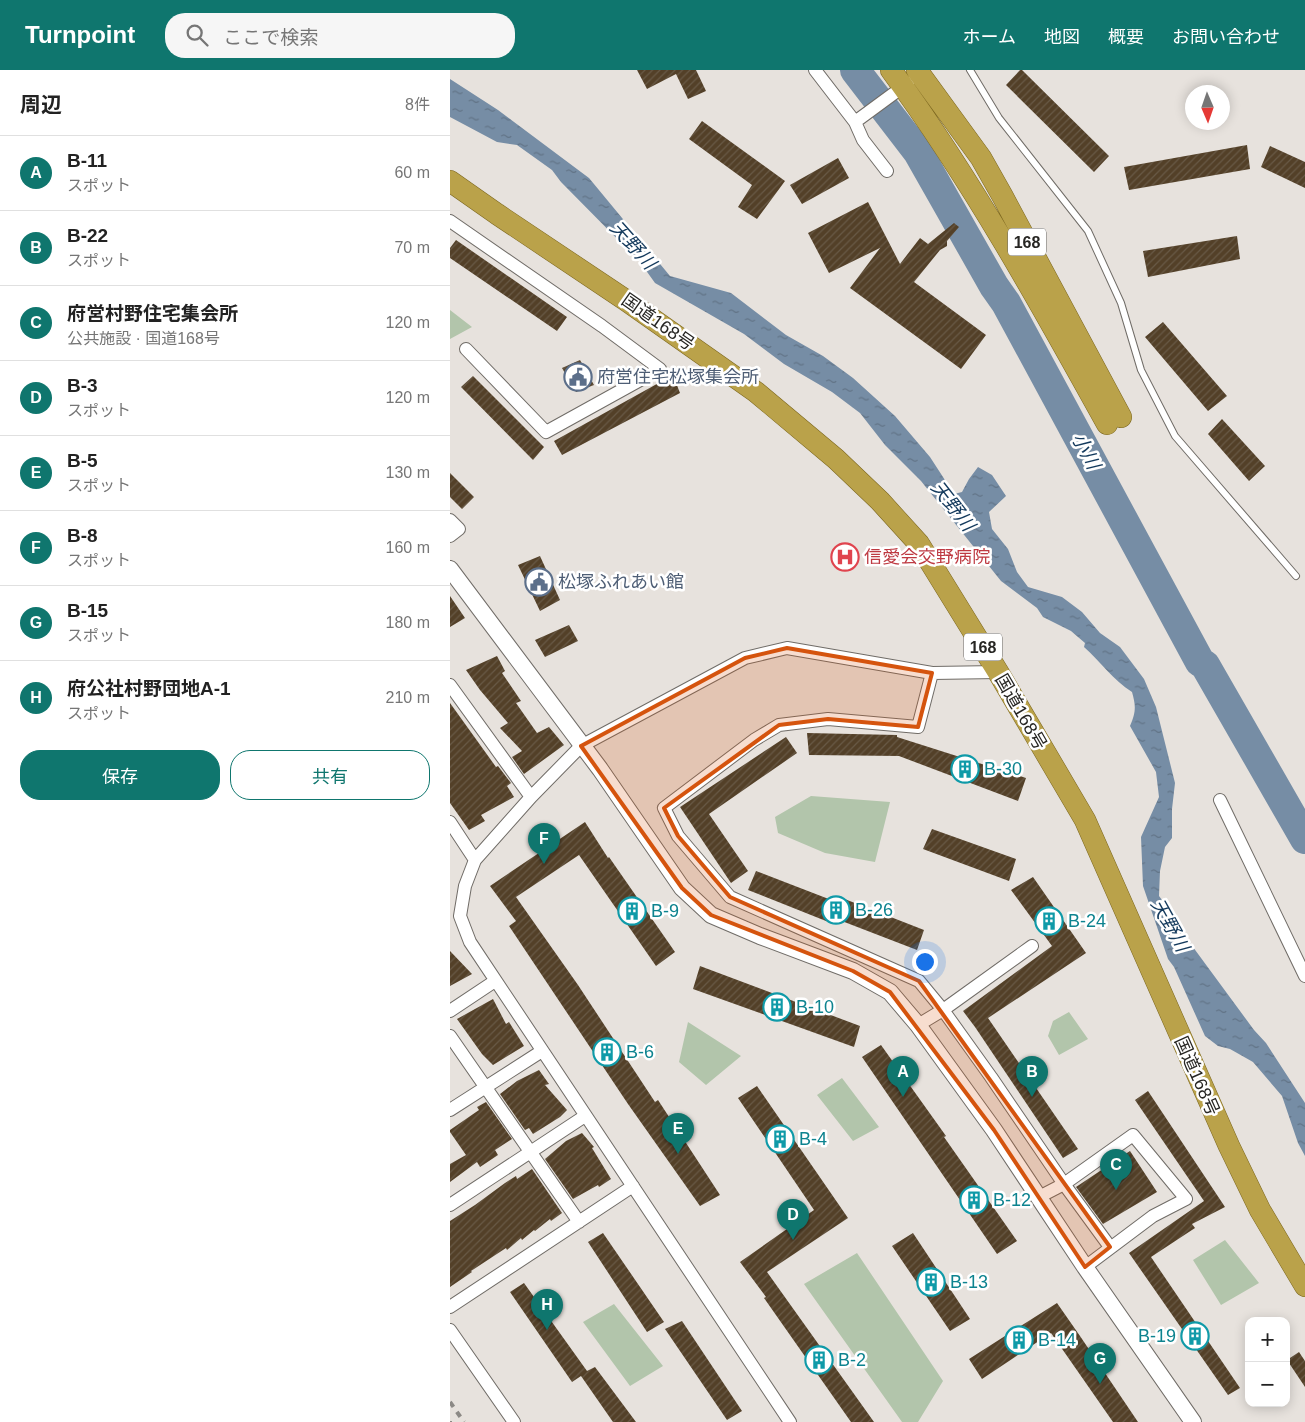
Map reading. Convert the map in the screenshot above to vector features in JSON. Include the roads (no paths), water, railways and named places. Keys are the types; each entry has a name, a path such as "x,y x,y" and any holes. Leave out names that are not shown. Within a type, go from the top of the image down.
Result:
{"highway":[{"name":"168","path":"897,78 961,171 1114,420 985,166 921,71"},
{"name":"国道168号","path":"450,181 624,299 756,392 836,459 880,501 919,544 998,672 1084,820 1229,1146 1260,1210 1304,1282"}],"street":[{"path":"814,70 855,122 863,140 887,171"},
{"path":"855,122 897,78 921,71"},
{"path":"450,221 602,326 660,369 546,432 466,349"},
{"path":"450,520 459,529 450,536"},
{"path":"450,569 600,769 682,888 711,915 760,936 853,971 890,992 918,1025 994,1130 1193,1422"},
{"path":"790,1422 495,981 455,916 475,860 531,797 582,746 745,658 787,648 932,673 998,672"},
{"path":"932,673 918,727 828,720 779,725 754,740 664,808 678,836 730,897 919,981 943,1010 991,1076 1064,1184 1110,1247"},
{"path":"450,685 531,797"},
{"path":"1220,800 1305,976"},
{"path":"450,822 475,860"},
{"path":"918,1025 943,1010 1032,946"},
{"path":"450,1011 495,981"},
{"path":"450,1036 578,1222"},
{"path":"450,1110 542,1051"},
{"path":"450,1205 585,1116"},
{"path":"1039,1197 1064,1184 1133,1135 1186,1199 1153,1216 1085,1266"},
{"path":"450,1307 633,1186"},
{"path":"450,1330 514,1422"}],"lane":[{"path":"970,70 999,118 1088,231 1121,303 1141,370 1175,436 1296,576"}],"water":[{"name":"天野川","path":"450,79 498,110 589,178 670,276 731,293 786,335 823,356 853,378 895,416 930,457 954,494 962,492 978,467 992,475 1006,496 989,512 992,529 1008,549 1017,572 1028,587 1062,597 1082,612 1100,633 1120,647 1144,679 1156,707 1175,783 1172,809 1172,838 1165,847 1160,871 1159,896 1190,943 1254,1030 1266,1043 1305,1103 1305,1156 1298,1143 1282,1096 1253,1062 1230,1049 1218,1046 1205,1036 1174,967 1168,959 1143,886 1141,837 1159,797 1156,772 1130,726 1135,709 1132,692 1084,647 1085,643 1071,631 1043,617 1037,608 1001,581 921,481 885,445 860,413 832,392 784,364 744,334 655,283 640,262 561,182 552,170 517,145 497,142 450,117"}],"waterway":[{"name":"小川","path":"855,70 918,152 994,286 1006,303 1200,662 1205,665 1305,839"}],"railway":[{"path":"450,1402 464,1422"}],"place":[{"name":"府営住宅松塚集会所","path":"578,377"},
{"name":"信愛会交野病院","path":"845,557"},
{"name":"松塚ふれあい館","path":"539,582"},
{"name":"B-30","path":"965,769"},
{"name":"B-8","path":"544,864"},
{"name":"B-26","path":"836,910"},
{"name":"B-9","path":"632,911"},
{"name":"B-24","path":"1049,921"},
{"name":"B-10","path":"777,1007"},
{"name":"B-6","path":"607,1052"},
{"name":"B-11","path":"903,1097"},
{"name":"B-22","path":"1032,1097"},
{"name":"B-4","path":"780,1139"},
{"name":"B-5","path":"678,1154"},
{"name":"府営村野住宅集会所","path":"1116,1190"},
{"name":"B-12","path":"974,1200"},
{"name":"B-3","path":"793,1240"},
{"name":"B-13","path":"931,1282"},
{"name":"府公社村野団地A-1","path":"547,1330"},
{"name":"B-19","path":"1195,1336"},
{"name":"B-14","path":"1019,1340"},
{"name":"B-2","path":"819,1360"},
{"name":"B-15","path":"1100,1384"}]}
